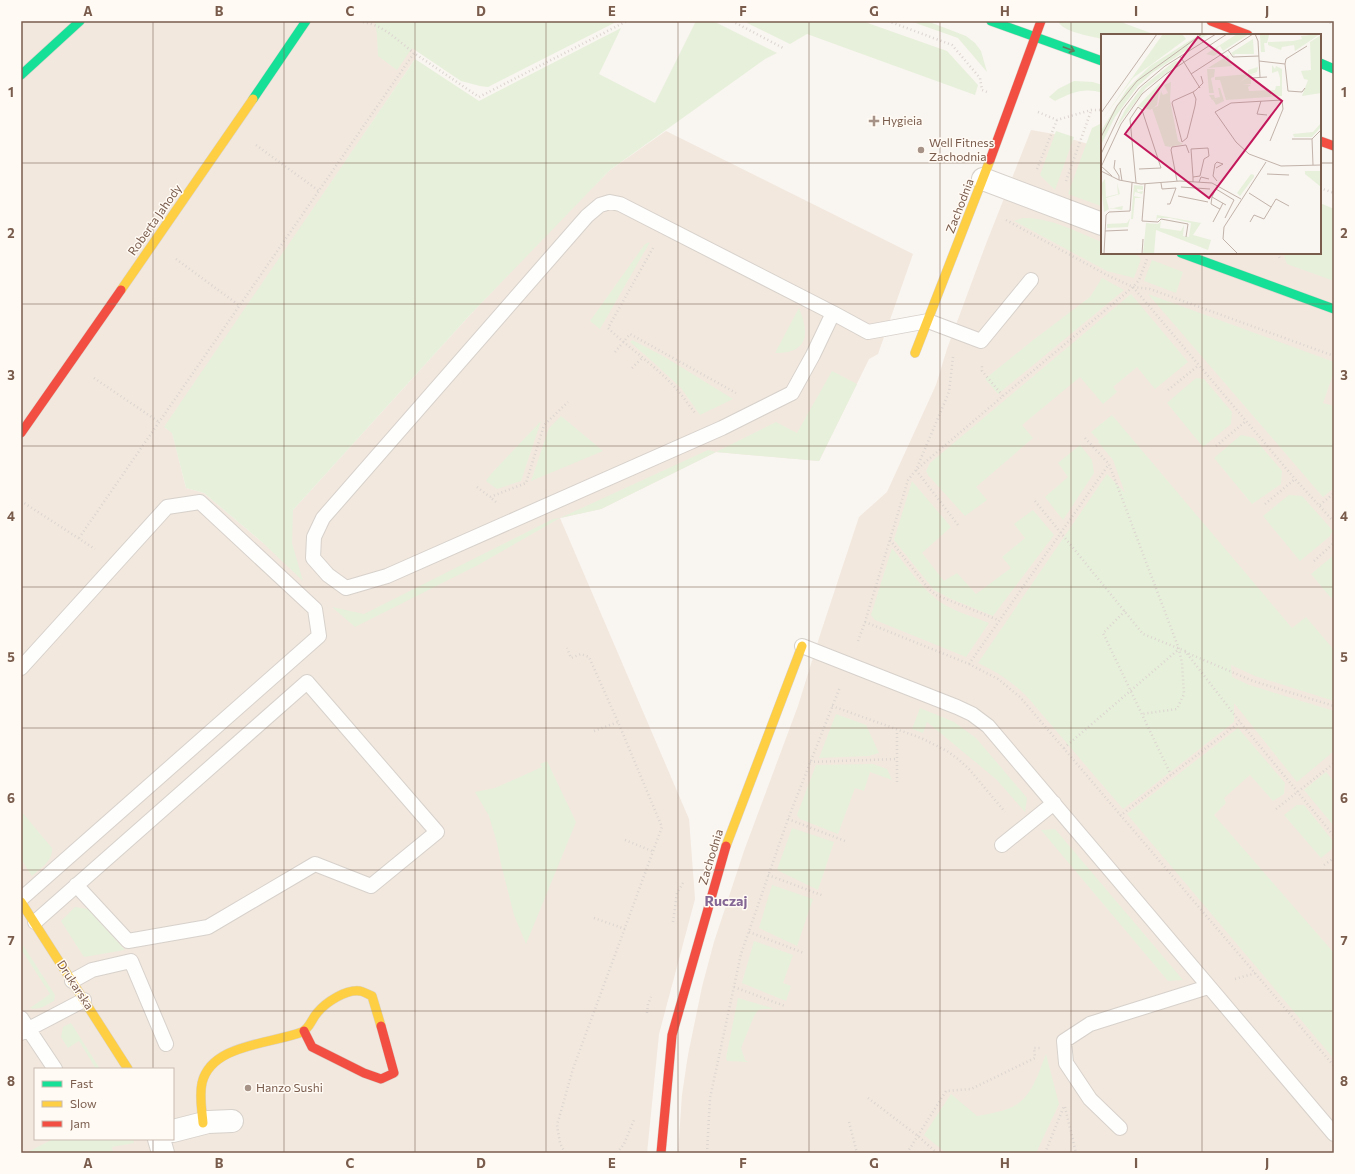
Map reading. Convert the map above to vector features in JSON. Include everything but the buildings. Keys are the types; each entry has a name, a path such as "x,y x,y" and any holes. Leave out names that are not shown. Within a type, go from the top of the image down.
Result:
{"street":[{"path":"21,75 80,21"},
{"name":"Roberta Jahody","path":"21,433 233,129 306,21"},
{"path":"991,21 1101,61"},
{"name":"Zachodnia","path":"915,353 983,179 1041,21"},
{"path":"1211,21 1245,34"},
{"path":"1321,63 1334,69"},
{"path":"1321,141 1334,146"},
{"path":"983,179 1101,224"},
{"path":"1184,254 1334,309"},
{"name":"Zachodnia","path":"661,1153 672,1035 727,842 802,646"},
{"name":"Drukarska","path":"21,900 127,1068"},
{"path":"203,1123 201,1086 203,1078 210,1066 215,1061 228,1053 304,1031 318,1012 337,996 357,991 372,996 394,1073 380,1079 364,1073 312,1047 304,1031"},
{"path":"174,1131 203,1123 232,1121"},
{"path":"159,1140 163,1153"}],"lane":[{"path":"833,313 813,355 792,393 722,428 387,576 346,588 328,575 313,558 314,537 323,518 586,216 600,206 610,202 620,204 833,313 868,332 928,321 981,342 1031,280"},
{"path":"21,668 167,507 200,502 315,610 319,636 21,900"},
{"path":"802,646 958,707 972,714 988,726 1334,1134"},
{"path":"35,922 76,885 307,682 437,832 371,886 315,864 208,927 128,941 76,885"},
{"path":"1002,845 1054,803"},
{"path":"72,981 92,970 131,961 166,1044"},
{"path":"1120,1128 1090,1099 1066,1063 1064,1041 1090,1024 1208,987"},
{"path":"54,1068 23,1027 84,1000"}],"path":[{"path":"363,22 382,28 414,53 479,97 627,21"},
{"path":"732,21 785,49"},
{"path":"888,21 952,45 980,78 982,90 986,92"},
{"path":"1326,21 1334,24"},
{"path":"78,538 414,53"},
{"path":"1035,111 1057,120 1091,110 1101,110"},
{"path":"1057,207 1091,110"},
{"path":"1026,195 1057,120"},
{"path":"233,129 319,191"},
{"path":"1321,188 1334,193"},
{"path":"974,202 1107,275 1133,287 1150,289 1334,356"},
{"path":"664,227 608,328 679,391 698,416"},
{"path":"154,242 240,306"},
{"path":"707,1153 710,1098 741,954 788,819 865,622 908,480 916,470 1133,287 1139,280 1148,259"},
{"path":"1133,287 1295,479 1334,522"},
{"path":"916,470 949,392 957,333"},
{"path":"615,352 630,334 741,396"},
{"path":"981,342 982,371 1003,396"},
{"path":"632,368 642,358"},
{"path":"70,362 159,422"},
{"path":"1168,390 1198,365"},
{"path":"490,497 526,482 544,425 568,402"},
{"path":"1216,446 1246,421"},
{"path":"1085,438 1109,464 1179,649 1182,663 1184,694 1177,709 1142,714"},
{"path":"969,664 998,620 1109,464"},
{"path":"916,470 958,525"},
{"path":"1265,504 1295,479"},
{"path":"477,487 502,507"},
{"path":"1320,505 1334,494"},
{"path":"21,501 116,562"},
{"path":"1035,501 1062,532 1143,634 1253,681 1334,706"},
{"path":"890,540 929,589 936,595 998,620"},
{"path":"1314,561 1334,544"},
{"path":"1125,612 1103,633 1171,774"},
{"path":"865,622 969,664 998,679 1020,697 1334,1066"},
{"path":"565,1153 560,1143 557,1124 573,1069 662,827 589,657 581,654 571,658 567,648"},
{"path":"1064,748 1131,692 1179,649"},
{"path":"1185,652 1240,722 1334,836"},
{"path":"832,706 921,738 946,751 969,769 1021,830"},
{"path":"594,731 618,722"},
{"path":"1120,816 1171,774 1240,722"},
{"path":"896,782 897,730"},
{"path":"810,762 897,760"},
{"path":"1276,809 1334,763"},
{"path":"788,819 845,841"},
{"path":"625,840 652,851"},
{"path":"1324,866 1334,858"},
{"path":"768,875 824,896"},
{"path":"594,918 625,929"},
{"path":"749,932 804,953"},
{"path":"734,987 785,1006"},
{"path":"907,1153 946,1091 971,1089 1035,1058 1034,1048"},
{"path":"868,1098 918,1136 937,1153"},
{"path":"1044,1153 1064,1106"},
{"path":"849,1122 858,1153"}],"shaded area":[{"path":"21,21 412,21 415,59 165,428 172,432 186,488 204,493 263,543 469,316 561,219 610,170 666,131 913,254 878,354 869,359 819,461 716,452 601,509 560,518 689,819 695,899 659,1034 647,1153 21,1153"},
{"path":"1031,130 1054,134 1101,148 1101,254 1321,254 1321,251 1334,229 1334,1153 678,1153 682,1095 688,1055 702,987 714,942 744,851 798,706 859,517 887,492 936,385 947,349"}],"green space":[{"path":"375,21 618,21 488,87 461,81 412,48 397,70 378,56"},
{"path":"696,21 713,21 777,53 765,59 610,170 469,316 293,510 292,543 303,581 263,543 204,493 186,488 172,433 164,427 415,59 479,101 621,28 599,74 655,103"},
{"path":"743,21 862,21 947,51 978,85 975,95 807,34 790,44"},
{"path":"910,21 927,21 966,36 975,43 981,51 987,72 958,38"},
{"path":"1058,21 1118,21 1153,34 1101,34 1101,39 1071,31 1061,25"},
{"path":"1074,81 1093,82 1101,85 1101,93 1083,91 1055,101 1049,97 1058,89"},
{"path":"1101,124 1101,206 1068,194 1092,128"},
{"path":"1056,131 1074,137 1055,190 1040,175"},
{"path":"1321,203 1334,209 1334,281 1287,264 1283,254 1321,254"},
{"path":"1023,218 1033,218 1073,230 1101,242 1101,254 1134,254 1141,259 1134,278 1107,271 1014,221"},
{"path":"650,242 600,329 590,321 645,244"},
{"path":"1152,260 1183,272 1176,293 1144,281"},
{"path":"1102,278 1124,290 998,394 985,379 1090,297"},
{"path":"1131,294 1188,362 1155,389 1137,367 1113,387 1117,392 1103,404 1080,377 1022,425 1033,438 976,487 987,500 965,516 928,475 926,471 930,463"},
{"path":"1148,294 1334,362 1334,372 1323,403 1334,406 1334,488 1323,497"},
{"path":"799,308 805,326 804,341 794,350 775,353"},
{"path":"632,340 663,356 733,399 700,415 681,388 630,342"},
{"path":"832,371 857,384 819,461 716,452 776,422 797,433"},
{"path":"1196,378 1204,379 1232,412 1231,424 1203,447 1167,403"},
{"path":"1112,415 1292,628 1306,617 1334,650 1334,701 1255,676 1231,665 1232,677 1249,685 1334,711 1334,751 1297,782 1234,703 1234,722 1123,809 1029,699 1005,678 978,663 1107,474 1125,493 1113,460 1091,432"},
{"path":"561,416 603,451 531,481 549,428"},
{"path":"541,421 521,481 497,489 486,481 491,474"},
{"path":"1241,435 1254,438 1282,471 1281,484 1252,504 1214,458"},
{"path":"1080,445 1092,460 1094,473 1063,520 1045,497 1068,477 1058,463"},
{"path":"708,450 716,452 601,509 560,518"},
{"path":"912,481 951,527 922,553 944,581 957,573 976,594 1011,568 1002,557 1025,538 1014,524 1033,510 1054,535 993,616 949,598 934,590 894,540"},
{"path":"1289,495 1302,496 1333,531 1329,537 1300,561 1263,516"},
{"path":"560,518 478,565 355,627 332,607 364,614 553,519"},
{"path":"892,548 918,581 936,599 955,610 989,623 966,657 875,620 871,615"},
{"path":"1334,555 1334,596 1331,598 1311,574"},
{"path":"920,708 954,722 976,738 1027,798 1025,812 997,780 927,722 923,733 912,729"},
{"path":"836,714 866,725 879,753 869,756 819,758"},
{"path":"1238,728 1285,783 1284,794 1273,801 1250,775 1224,798 1226,803 1214,815 1334,953 1334,1059 1127,814"},
{"path":"547,761 576,822 526,944 514,915 489,816 475,792 495,788 542,767 540,764"},
{"path":"873,764 887,769 892,780 870,772 864,791 855,788 838,834 800,819 797,815 816,765"},
{"path":"1326,772 1334,782 1334,826 1304,790"},
{"path":"1297,805 1304,805 1333,841 1332,849 1321,858 1284,815"},
{"path":"21,811 52,848 51,857 43,867 32,876 21,859"},
{"path":"792,828 834,842 818,890 777,870"},
{"path":"1055,829 1183,980 1168,981 1041,830"},
{"path":"772,885 813,899 797,946 759,928"},
{"path":"75,907 88,909 125,950 84,957 61,921"},
{"path":"754,941 793,955 783,983 791,986 786,1001 742,983"},
{"path":"21,942 55,995 54,1001 39,1008 30,1008 50,994 21,949"},
{"path":"738,998 772,1008 758,1010 754,1016 741,1048 745,1060 748,1062 727,1061 726,1058"},
{"path":"71,1023 99,1068 95,1068 79,1041 68,1048 61,1037 63,1027"},
{"path":"1046,1054 1059,1104 1036,1153 946,1153 924,1135 951,1094 977,1116 1002,1111 1018,1104 1024,1099 1037,1078"},
{"path":"51,1140 133,1140 134,1143 112,1147 113,1153 26,1153"}],"traffic: fast":[{"path":"21,75 80,21"},
{"path":"253,99 306,21"},
{"path":"991,21 1101,61"},
{"path":"1321,63 1334,69"},
{"path":"1184,254 1334,309"}],"traffic: slow":[{"path":"121,290 253,99"},
{"path":"915,353 990,160"},
{"path":"726,846 802,646"},
{"path":"21,902 127,1068"},
{"path":"203,1123 201,1098 202,1083 208,1070 217,1060 229,1053 244,1047 302,1032 307,1028 317,1013 326,1005 337,997 349,992 362,991 372,996 381,1026"}],"traffic: jam":[{"path":"990,160 1041,21"},
{"path":"1211,21 1245,34"},
{"path":"1321,141 1334,146"},
{"path":"21,433 121,290"},
{"path":"661,1153 672,1035 726,846"},
{"path":"304,1031 312,1047 364,1073 381,1079 394,1073 381,1026"}],"place":[{"name":"Hygieia","path":"874,121"},
{"name":"Well Fitness Zachodnia","path":"921,150"},
{"name":"Hanzo Sushi","path":"248,1088"}],"district":[{"name":"Ruczaj","path":"726,901"}]}
